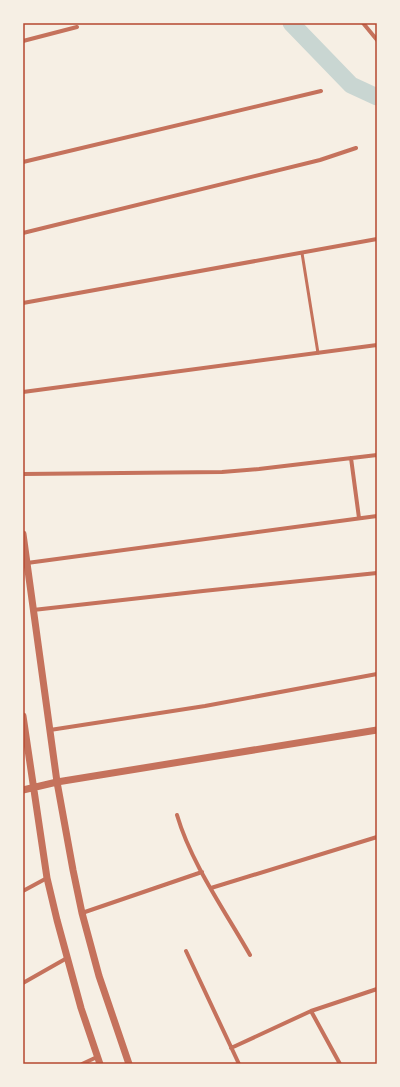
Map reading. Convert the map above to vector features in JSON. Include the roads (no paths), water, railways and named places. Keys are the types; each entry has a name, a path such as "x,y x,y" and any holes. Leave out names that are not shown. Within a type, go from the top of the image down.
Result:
{"street":[{"path":"363,23 377,40"},
{"path":"23,41 77,27"},
{"path":"23,162 321,91"},
{"path":"23,232 320,160 356,148"},
{"path":"23,303 377,239"},
{"path":"23,392 377,345"},
{"path":"23,474 222,472 377,455"},
{"path":"351,458 359,518"},
{"path":"27,562 377,516"},
{"path":"23,534 57,782 70,856 82,914 99,976 129,1064"},
{"path":"33,610 377,574"},
{"path":"50,730 205,706 377,674"},
{"path":"23,716 47,878 81,1008 99,1060 82,1064"},
{"path":"23,790 57,782 377,730"},
{"path":"177,815 182,832 202,872 250,955"},
{"path":"211,888 377,837"},
{"path":"82,914 202,872"},
{"path":"23,891 47,878"},
{"path":"186,951 239,1064"},
{"path":"23,983 67,958"},
{"path":"231,1048 311,1011 377,989"},
{"path":"311,1011 340,1064"}],"lane":[{"path":"302,253 318,353"}],"waterway":[{"path":"291,23 351,85 377,97"}]}
